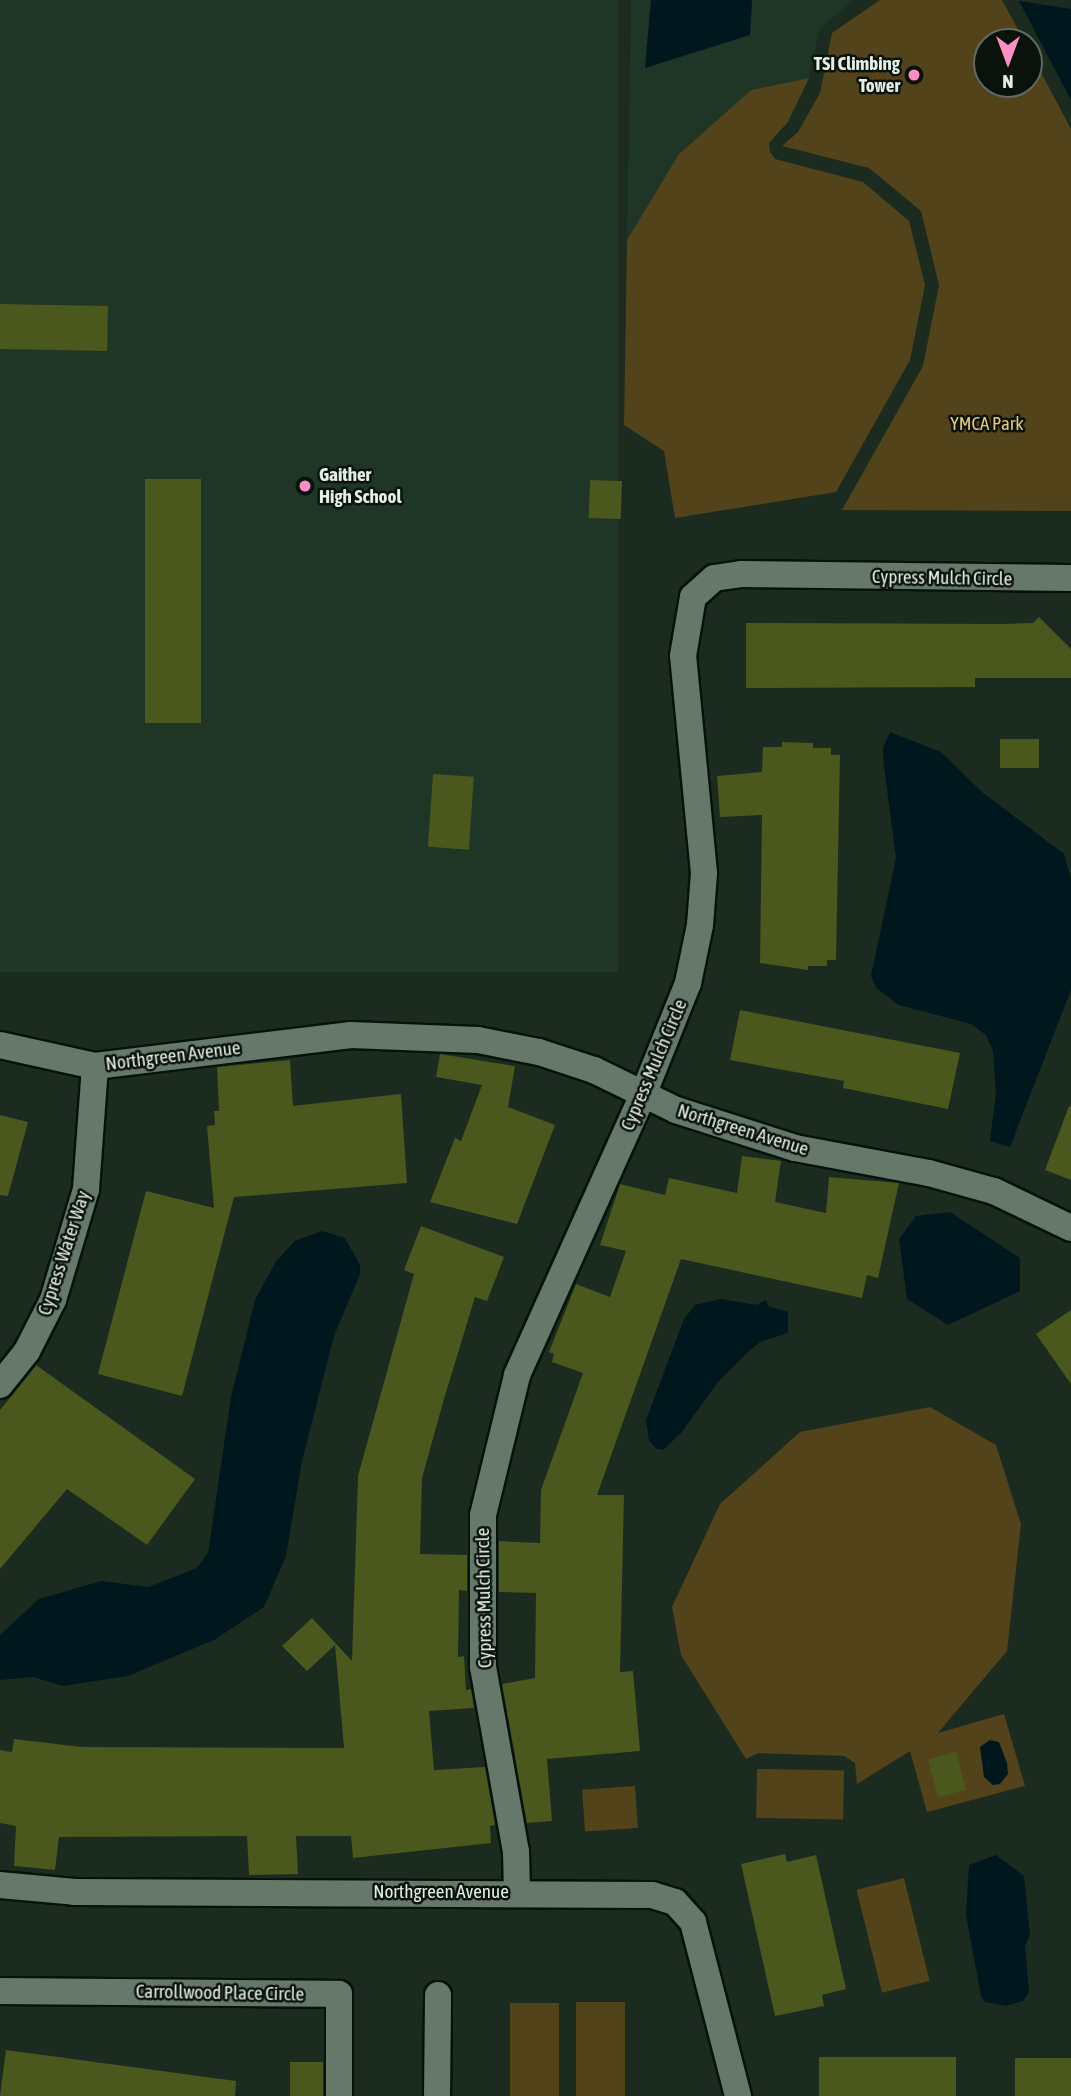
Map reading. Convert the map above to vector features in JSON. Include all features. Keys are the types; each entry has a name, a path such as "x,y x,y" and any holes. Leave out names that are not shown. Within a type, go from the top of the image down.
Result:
{"street":[{"name":"Cypress Mulch Circle","path":"517,1892 516,1852 483,1667 483,1515 517,1375 643,1095 688,983 700,925 704,873 683,656 693,597 714,578 741,574 1071,578"},
{"name":"Northgreen Avenue","path":"0,1045 95,1066 351,1035 417,1035 539,1052 594,1070 643,1095 795,1148 929,1173 994,1191 1071,1228"},
{"name":"Cypress Water Way","path":"0,1385 27,1351 53,1300 86,1189 95,1066"},
{"name":"Northgreen Avenue","path":"0,1885 75,1892 517,1892 652,1895 675,1902 693,1922 738,2096"},
{"name":"Carrollwood Place Circle","path":"0,1991 339,1994 340,2096"},
{"path":"437,2096 438,1995"}],"shaded area":[{"name":"Gaither High School","path":"0,0 618,0 618,972 0,972"},
{"path":"631,0 651,0 645,67 750,35 752,0 852,0 819,30 809,78 751,90 679,154 627,240"}],"green space":[{"name":"YMCA Park","path":"880,0 1002,0 1017,28 973,28 973,98 1043,98 1043,76 1071,129 1071,511 842,510 923,366 939,285 921,211 869,168 782,146 798,132 820,93 832,33"},
{"path":"809,78 788,122 769,143 770,152 775,159 863,182 909,221 925,285 910,360 836,492 675,518 664,451 624,425 627,240 679,154 751,90"},
{"path":"930,1407 996,1445 1021,1524 1007,1651 938,1733 1004,1714 1025,1786 927,1812 910,1751 857,1784 855,1763 844,1756 758,1753 746,1759 681,1655 672,1607 720,1504 800,1432"},
{"path":"757,1769 844,1771 843,1820 756,1818"},
{"path":"635,1786 638,1828 585,1832 582,1790"},
{"path":"904,1878 930,1981 882,1993 856,1890"},
{"path":"576,2002 625,2002 625,2096 576,2096"},
{"path":"510,2003 559,2003 559,2096 510,2096"}],"water":[{"path":"651,0 752,0 750,35 645,68"},
{"path":"1019,1 1071,9 1071,100 1043,47 1043,28 1033,28"},
{"path":"890,732 941,752 983,793 1064,854 1071,878 1071,990 1010,1147 990,1141 996,1093 993,1051 986,1035 971,1024 899,1005 876,988 871,976 896,858 883,748"},
{"path":"950,1212 1020,1258 1020,1291 948,1325 907,1299 899,1239 916,1216"},
{"path":"322,1231 345,1238 360,1265 360,1274 334,1336 302,1461 286,1556 264,1607 214,1640 128,1676 63,1686 33,1677 0,1680 0,1635 39,1599 101,1581 148,1587 197,1568 208,1553 231,1397 255,1300 276,1261 295,1241"},
{"path":"721,1299 756,1305 766,1300 768,1306 788,1312 788,1333 760,1342 746,1354 718,1382 681,1433 663,1450 657,1449 649,1441 646,1420 684,1319 695,1305"},
{"path":"990,1740 999,1742 1007,1763 1008,1774 1000,1784 993,1785 984,1777 980,1747"},
{"path":"996,1855 1024,1876 1030,1935 1025,1946 1029,1992 1023,2001 1006,2006 985,2002 981,1996 966,1915 969,1865"}],"building":[{"path":"0,304 108,306 107,351 0,349"},
{"path":"145,479 201,479 201,723 145,723"},
{"path":"590,480 622,481 621,519 589,518"},
{"path":"1039,617 1071,649 1071,678 975,678 975,687 746,688 746,623 1004,624 1033,623"},
{"path":"1000,739 1039,739 1039,768 1000,768"},
{"path":"782,742 813,743 813,748 831,748 831,755 840,755 836,960 827,960 827,966 808,966 808,970 760,963 762,815 720,817 717,776 762,772 763,747 782,747"},
{"path":"433,774 474,777 469,850 428,847"},
{"path":"740,1010 960,1053 948,1109 843,1088 844,1081 730,1060"},
{"path":"440,1054 515,1066 508,1107 555,1125 517,1224 430,1202 455,1138 461,1141 482,1085 436,1077"},
{"path":"290,1060 293,1106 401,1094 407,1183 234,1197 182,1396 98,1374 146,1191 214,1208 207,1126 215,1125 214,1111 219,1111 217,1067"},
{"path":"1069,1106 1071,1107 1071,1180 1045,1170"},
{"path":"0,1115 28,1122 8,1196 0,1195"},
{"path":"742,1156 781,1161 775,1202 826,1213 829,1177 899,1183 878,1278 867,1275 862,1298 681,1259 597,1495 624,1495 620,1672 633,1671 640,1751 547,1759 552,1821 527,1823 502,1684 535,1678 536,1593 499,1592 499,1541 540,1543 541,1490 583,1373 552,1362 554,1354 549,1352 576,1284 610,1297 626,1251 600,1245 620,1184 665,1195 669,1178 737,1193"},
{"path":"421,1226 504,1257 487,1301 475,1297 444,1399 422,1478 420,1554 467,1555 467,1591 459,1590 458,1657 464,1656 466,1690 471,1689 474,1708 429,1711 434,1770 485,1767 495,1825 490,1826 491,1843 353,1858 351,1836 296,1836 298,1874 249,1875 247,1836 59,1837 55,1870 14,1866 16,1826 0,1823 0,1750 12,1752 14,1739 82,1747 344,1748 335,1645 307,1671 282,1646 312,1618 352,1661 358,1476 414,1274 404,1270"},
{"path":"1071,1310 1071,1384 1036,1334"},
{"path":"36,1365 195,1479 147,1545 67,1489 0,1569 0,1410"},
{"path":"956,1752 966,1790 938,1797 928,1760"},
{"path":"785,1854 787,1862 816,1855 846,1989 822,1995 824,2006 775,2016 741,1864"},
{"path":"6,2050 236,2081 235,2096 0,2096"},
{"path":"819,2057 956,2057 956,2096 819,2096"},
{"path":"1015,2058 1071,2058 1071,2096 1015,2096"},
{"path":"290,2062 323,2062 323,2096 290,2096"}],"place":[{"name":"TSI Climbing Tower","path":"914,75"},
{"name":"Gaither High School","path":"305,486"}]}
